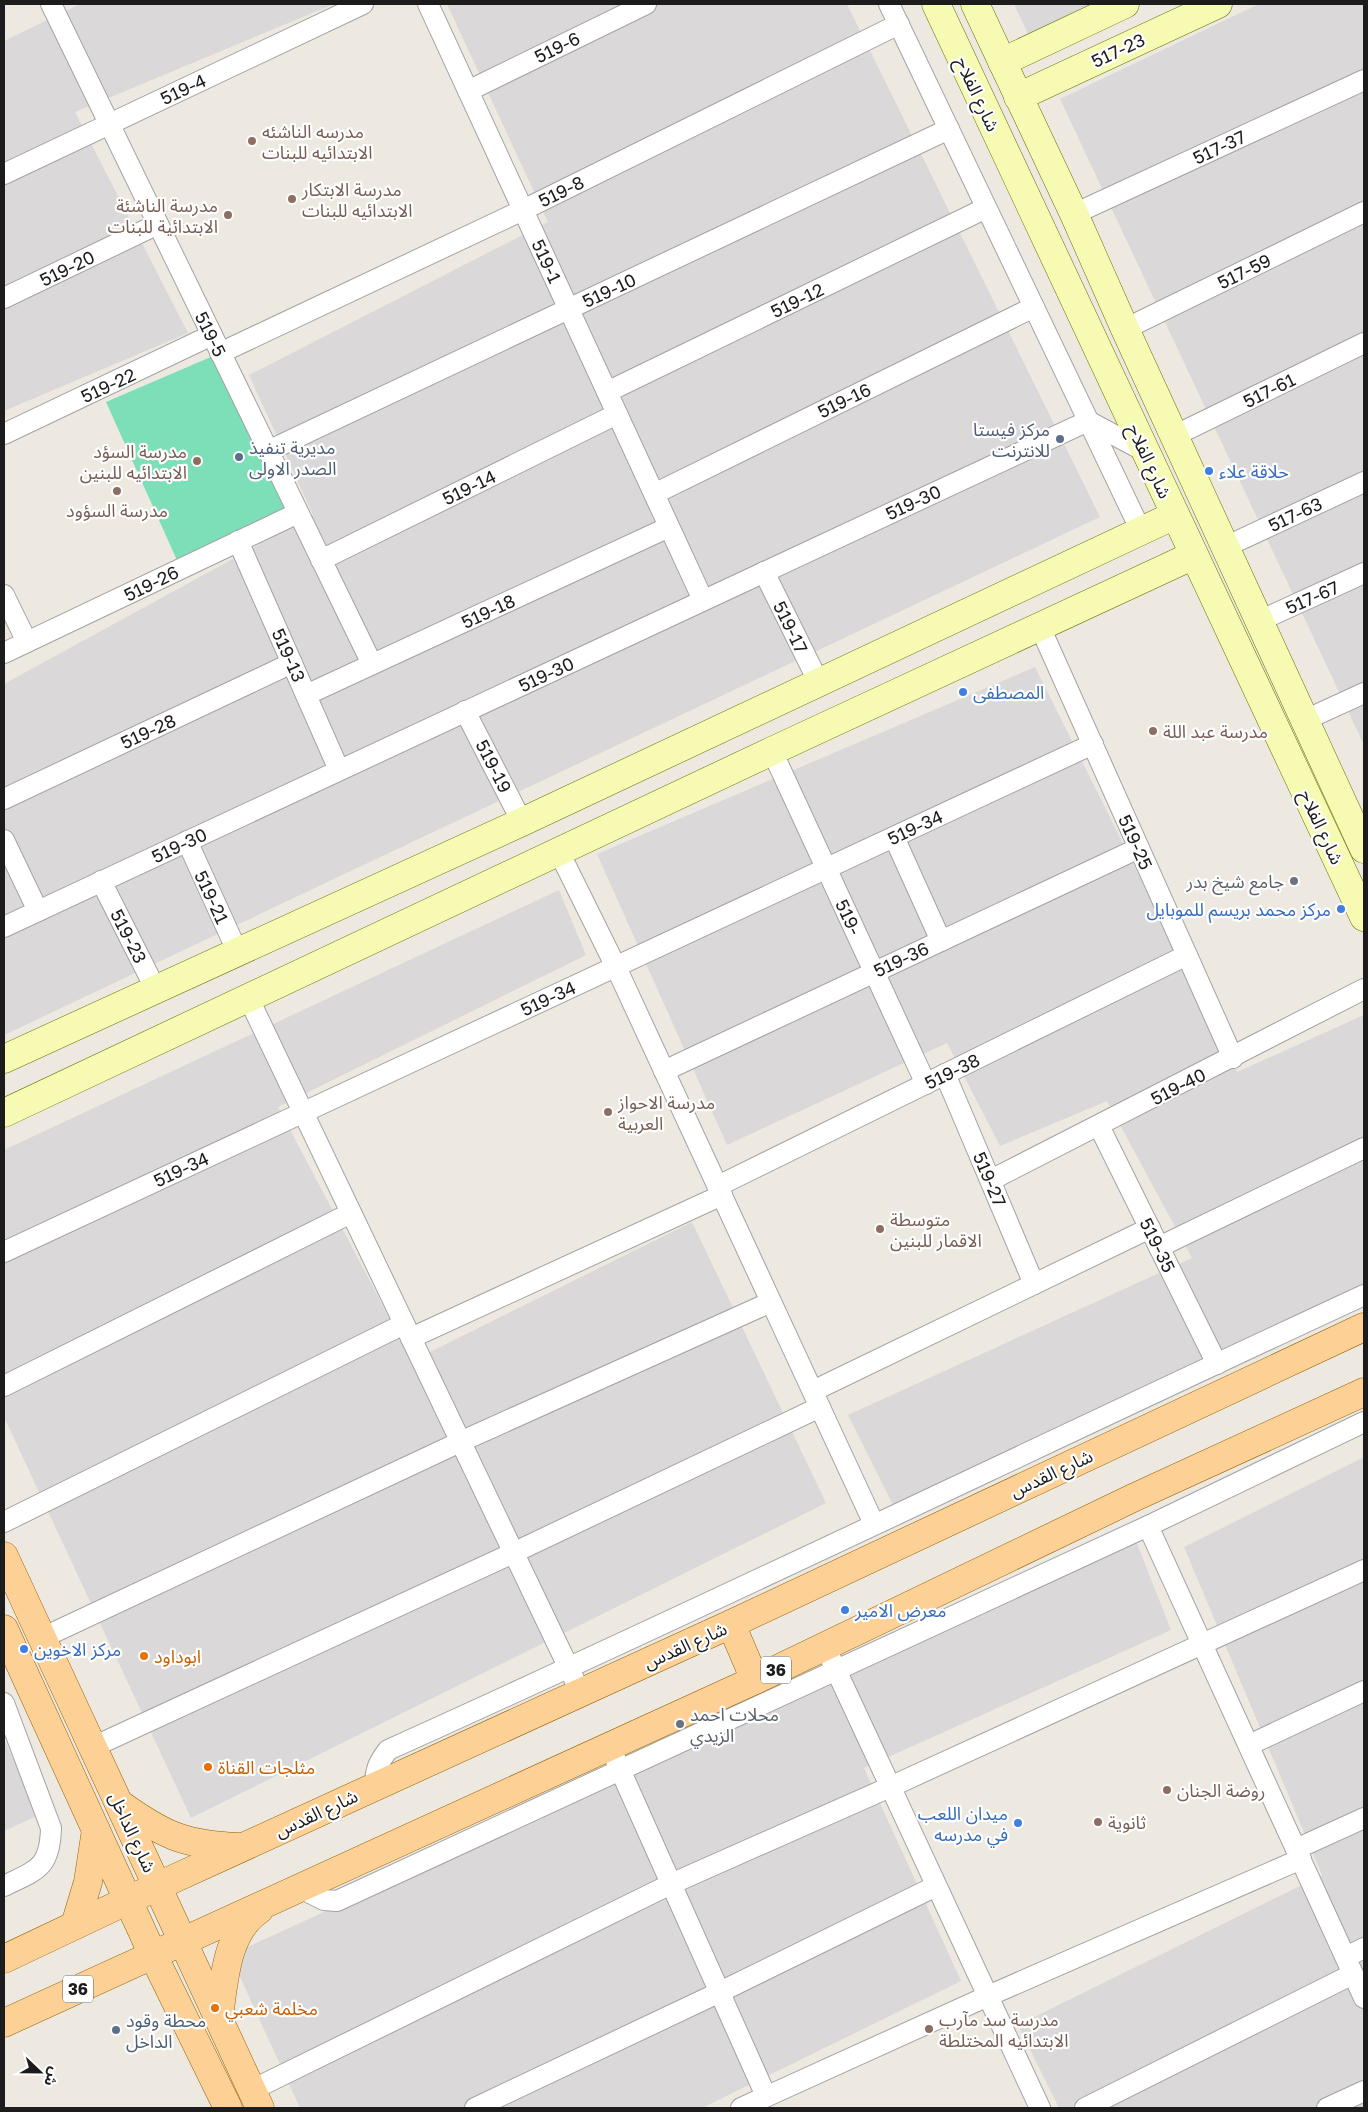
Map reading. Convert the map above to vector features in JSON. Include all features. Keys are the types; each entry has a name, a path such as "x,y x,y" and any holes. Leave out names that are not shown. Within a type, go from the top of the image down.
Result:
{"main road":[{"name":"شارع القدس","path":"4,1960 158,1886 375,1786 574,1681 731,1624 1364,1327"},
{"name":"36","path":"4,2023 272,1900 615,1758 755,1680 830,1658 1134,1497 1364,1392"},
{"name":"شارع الداخل","path":"4,1556 256,2099"},
{"path":"731,1624 755,1680"},
{"name":"شارع الداخل","path":"4,1629 153,1955 228,2108"},
{"path":"120,1804 147,1823 178,1839 206,1846 242,1847"},
{"path":"75,1925 88,1882 96,1830"},
{"path":"219,2017 227,1965 238,1935 248,1917 272,1900"}],"street":[{"name":"519-5","path":"51,4 372,664"},
{"name":"519-4","path":"4,174 363,4"},
{"name":"519-1","path":"428,4 703,600"},
{"name":"519-6","path":"468,91 646,4"},
{"path":"889,4 1141,531"},
{"name":"شارع الفلاح","path":"936,4 1364,918"},
{"name":"شارع الفلاح","path":"975,4 1074,214 1124,329 1305,720 1357,816 1364,849"},
{"path":"1002,62 1125,4"},
{"name":"517-23","path":"1018,97 1218,4"},
{"name":"519-8","path":"216,344 523,210 899,24"},
{"name":"517-37","path":"1074,214 1364,80"},
{"name":"519-10","path":"268,451 949,129"},
{"name":"519-12","path":"607,392 986,208"},
{"name":"517-59","path":"1124,329 1364,212"},
{"name":"519-20","path":"4,298 158,224"},
{"name":"519-16","path":"654,494 1034,306"},
{"name":"517-61","path":"1174,436 1364,343"},
{"name":"519-22","path":"4,434 216,344"},
{"name":"519-14","path":"321,560 617,414"},
{"path":"1088,420 1146,452"},
{"name":"519-30","path":"4,927 1088,420"},
{"name":"517-63","path":"1225,546 1364,482"},
{"name":"519-26","path":"4,653 298,513"},
{"path":"4,1060 522,822 1175,515"},
{"name":"519-18","path":"306,695 669,527"},
{"name":"519-13","path":"238,541 339,770"},
{"path":"4,1113 772,751 1194,555"},
{"name":"519-17","path":"764,572 819,683"},
{"name":"517-67","path":"1259,620 1364,573"},
{"path":"4,595 27,642"},
{"name":"519-25","path":"1040,626 1233,1058"},
{"name":"519-28","path":"4,799 292,663"},
{"path":"1305,720 1364,693"},
{"name":"519-19","path":"465,711 522,822"},
{"name":"519-34","path":"4,1252 1093,744"},
{"name":"519-","path":"772,751 926,1084"},
{"path":"894,837 941,941"},
{"path":"4,840 38,911"},
{"path":"481,840 499,880"},
{"name":"519-21","path":"187,841 238,953"},
{"name":"519-36","path":"664,1070 1139,848"},
{"path":"560,852 616,967 874,1524"},
{"name":"519-23","path":"101,881 156,990"},
{"name":"519-38","path":"4,1522 407,1331 720,1190 945,1074 1187,955"},
{"name":"519-40","path":"991,1180 1233,1058 1364,989"},
{"path":"248,997 574,1681 874,1524 1364,1295"},
{"name":"519-27","path":"945,1074 1034,1284"},
{"name":"519-35","path":"1099,1126 1217,1364"},
{"path":"1159,1247 1364,1148"},
{"path":"4,1386 351,1213"},
{"path":"93,1747 513,1553 817,1399 1034,1284 1150,1228"},
{"path":"42,1638 460,1442 772,1302"},
{"path":"766,2096 615,1758 830,1658 1148,1526 1364,1422"},
{"path":"1148,1526 1364,1998"},
{"path":"256,2099 671,1884 890,1787 1364,1570"},
{"path":"830,1658 1040,2108"},
{"path":"4,1886 36,1870 46,1859 50,1844 51,1828 4,1703 32,1690"},
{"path":"1249,1745 1364,1691"},
{"path":"741,2108 1298,1854 1364,1818"},
{"path":"475,2108 720,1992 936,1886"},
{"path":"1085,2108 1349,1965 1364,1948"},
{"path":"1327,2108 1364,2091"}],"shaded area":[{"path":"80,4 334,4 75,112 188,333 4,411 4,41"},
{"path":"447,4 847,4 1100,517 4,1035 4,684 313,515 249,375 548,222"},
{"path":"1014,4 1096,4 1029,36"},
{"path":"1259,4 1364,4 1364,745 1060,99"},
{"path":"1035,667 1237,1072 1364,1015 1364,1283 893,1505 848,1415 1192,1258 1107,1101 1000,1146 947,1043 727,1145 597,854"},
{"path":"559,890 586,955 278,1107 412,1361 692,1222 826,1503 191,1818 4,1417 4,1150"},
{"path":"1364,1457 1364,2108 1059,2108 1018,2025 1322,1875 1184,1547"},
{"path":"1136,1541 1171,1630 864,1768 961,1981 702,2108 300,2108 230,1955"},
{"path":"4,1739 39,1815 4,1831"}],"green space":[{"path":"220,353 298,513 180,567 106,402"}],"place":[{"name":"مدرسه الناشئه الابتدائيه للبنات","path":"252,141"},
{"name":"مدرسة الابتكار الابتدائيه للبنات","path":"292,199"},
{"name":"مدرسة الناشئة الابتدائية للبنات","path":"228,215"},
{"name":"مركز فيستا للانترنت","path":"1060,439"},
{"name":"مديرية تنفيذ الصدر الاولى","path":"239,457"},
{"name":"مدرسة السؤد الابتدائيه للبنين","path":"197,461"},
{"name":"حلاقة علاء","path":"1209,471"},
{"name":"مدرسة السؤود","path":"117,491"},
{"name":"المصطفى","path":"963,692"},
{"name":"مدرسة عبد اللة","path":"1153,731"},
{"name":"جامع شيخ بدر","path":"1294,881"},
{"name":"مركز محمد بريسم للموبايل","path":"1341,909"},
{"name":"مدرسة الاحواز العربية","path":"608,1112"},
{"name":"متوسطة الاقمار للبنين","path":"880,1229"},
{"name":"معرض الامير","path":"845,1610"},
{"name":"مركز الاخوين","path":"24,1649"},
{"name":"ابوداود","path":"144,1656"},
{"name":"محلات احمد الزيدي","path":"680,1724"},
{"name":"مثلجات القناة","path":"208,1767"},
{"name":"روضة الجنان","path":"1167,1790"},
{"name":"ثانوية","path":"1098,1822"},
{"name":"ميدان اللعب في مدرسه","path":"1018,1823"},
{"name":"مخلمة شعبي","path":"215,2008"},
{"name":"مدرسة سد مآرب الابتدائيه المختلطة","path":"929,2029"},
{"name":"محطة وقود الداخل","path":"116,2030"}]}
